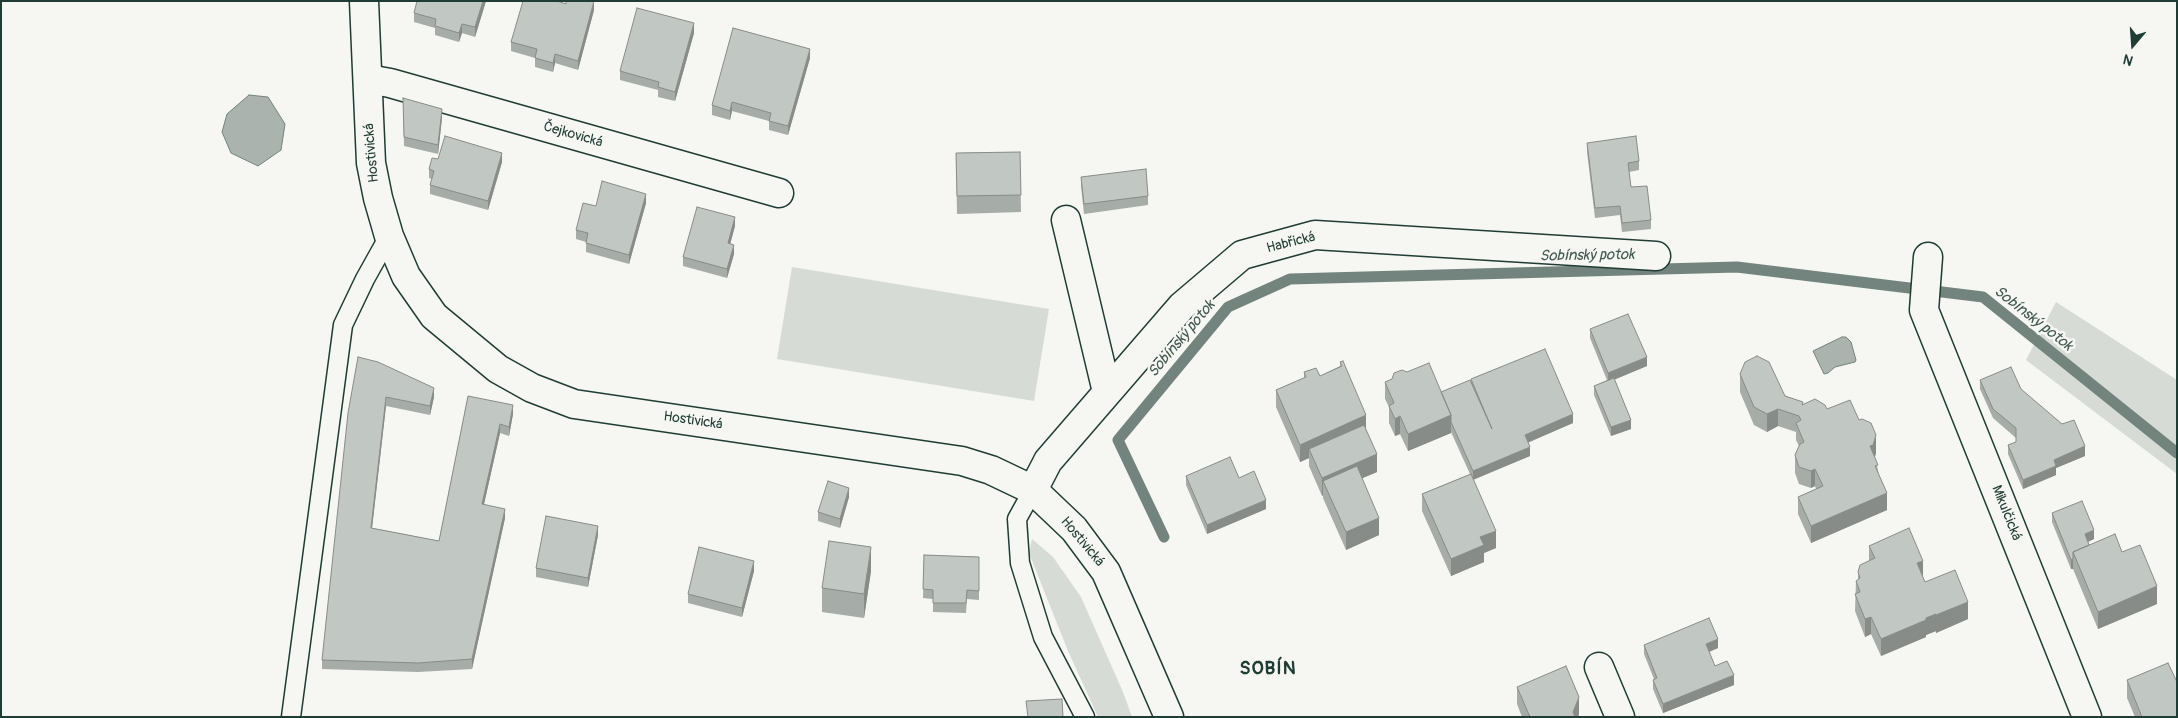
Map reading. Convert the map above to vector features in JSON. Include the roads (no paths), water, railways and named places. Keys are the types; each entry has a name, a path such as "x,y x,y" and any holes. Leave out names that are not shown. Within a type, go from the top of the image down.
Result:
{"street":[{"name":"Hostivická","path":"364,1 371,163 378,198 389,236 406,276 434,316 498,369 532,388 574,404 962,461 991,470 1033,490 1074,529 1106,572 1169,717"},
{"name":"Čejkovická","path":"368,79 779,193"},
{"path":"1066,220 1107,392"},
{"name":"Habřická","path":"1033,490 1048,461 1182,306 1242,256 1315,235 1656,256"},
{"name":"Mikulčická","path":"1928,257 1924,310 2087,717"},
{"path":"1599,667 1620,717"}],"lane":[{"path":"292,717 343,325 365,279 389,236"},
{"path":"1033,490 1017,519 1020,563 1043,637 1085,717"}],"waterway":[{"name":"Sobínský potok","path":"1164,537 1118,440 1228,307 1290,279 1737,267 1983,297 2177,453"}],"district":[{"name":"SOBÍN","path":"1268,669"}]}
